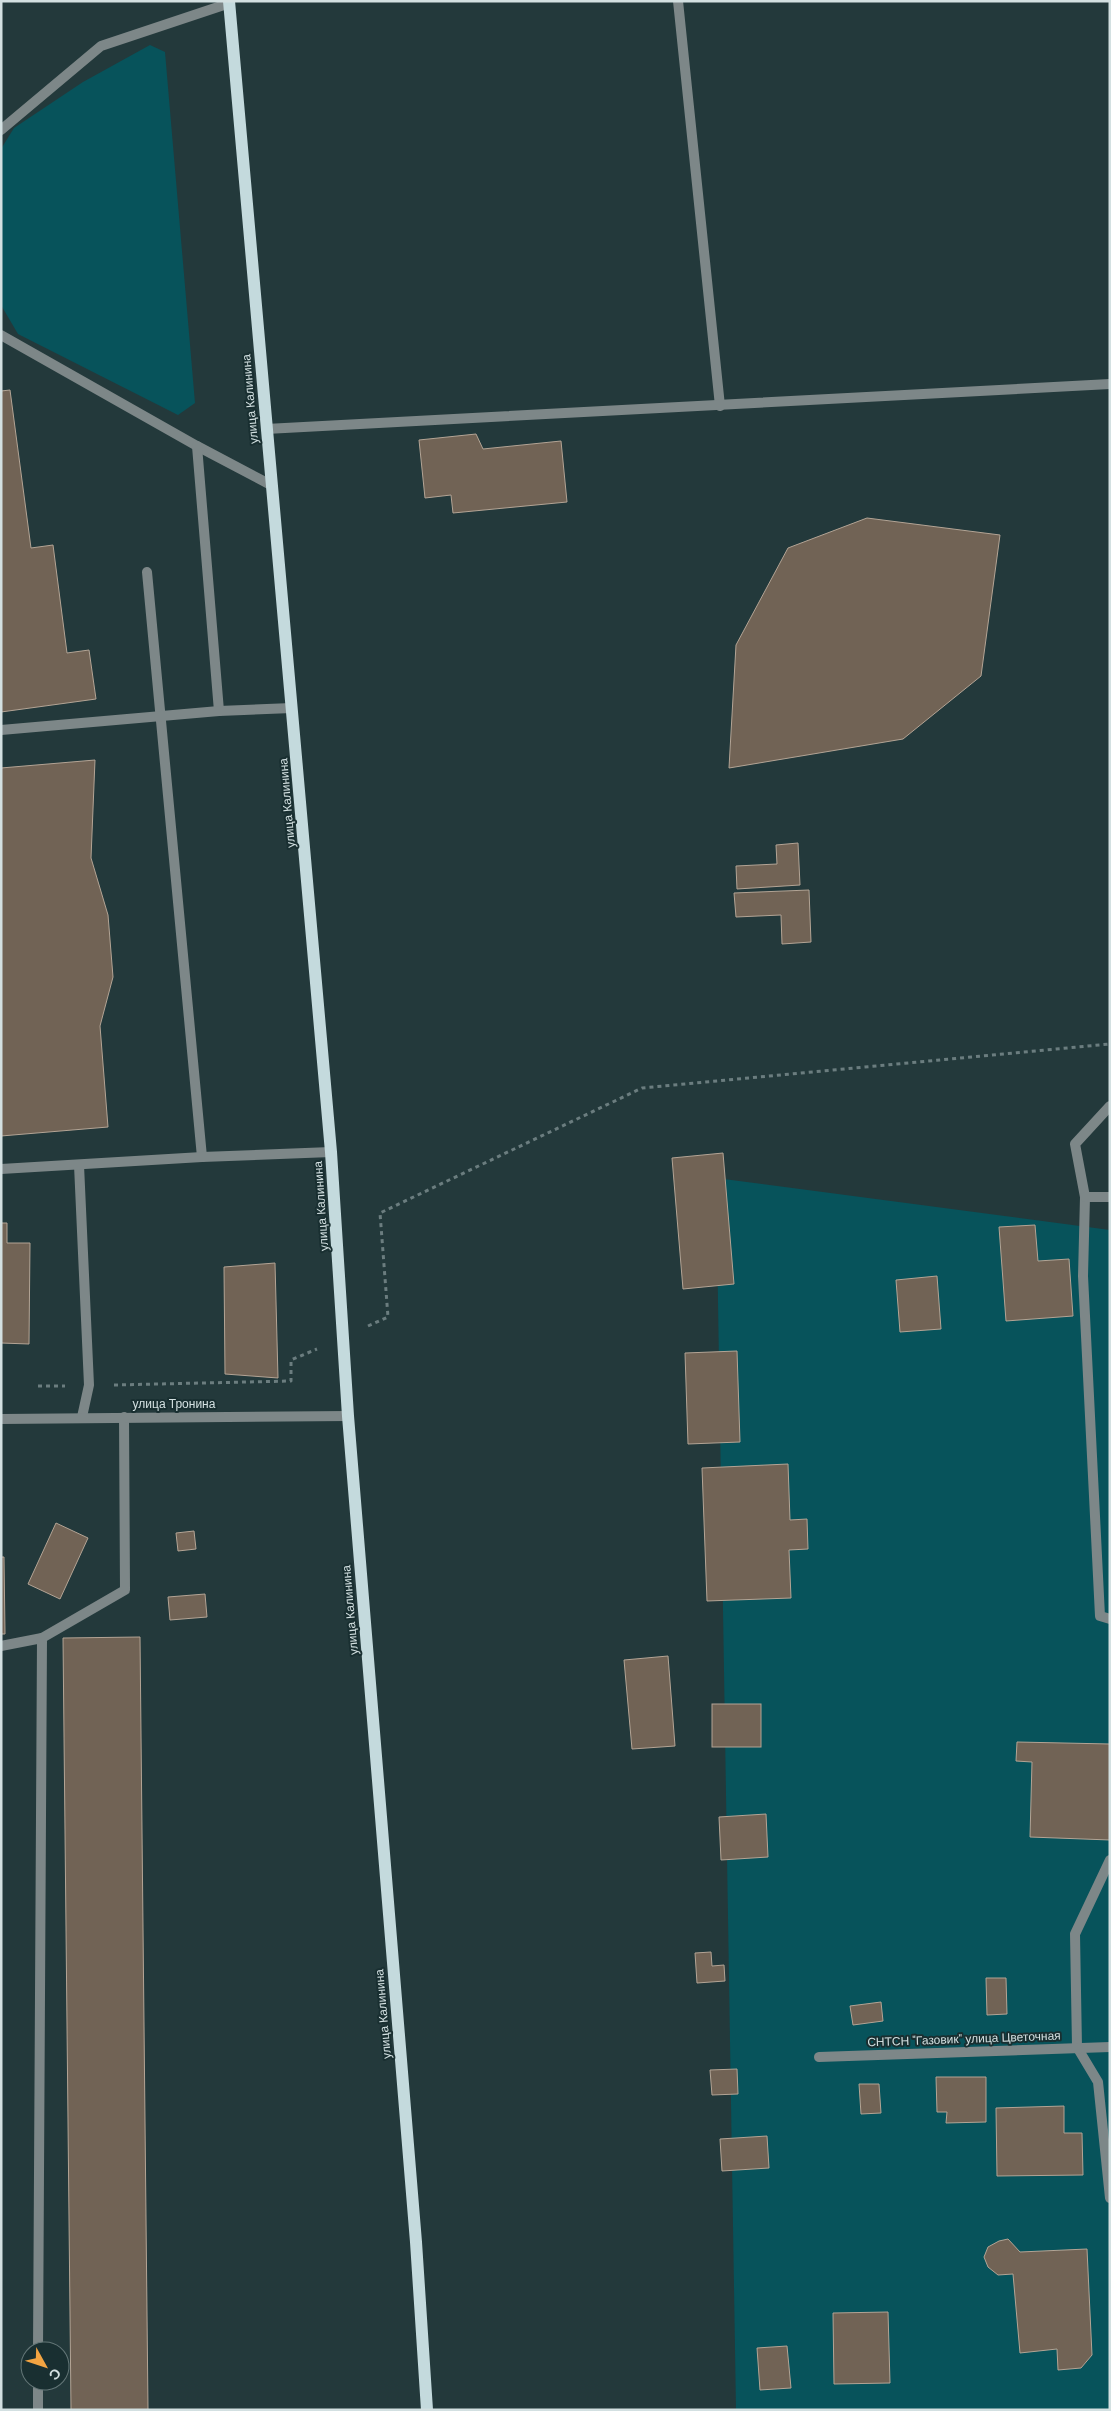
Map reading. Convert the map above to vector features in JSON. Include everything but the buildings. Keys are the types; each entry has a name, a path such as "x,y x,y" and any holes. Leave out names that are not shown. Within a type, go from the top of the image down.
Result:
{"main road":[{"name":"улица Калинина","path":"229,2 331,1152 348,1416 416,2242 427,2410"}],"street":[{"path":"678,1 720,406"},
{"path":"1,130 101,46 229,2"},
{"path":"1,335 197,446 271,484"},
{"path":"266,428 720,406 1110,384"},
{"path":"197,446 219,711"},
{"path":"147,572 202,1157"},
{"path":"1,730 219,711 292,708"},
{"path":"1110,1106 1075,1144 1085,1197 1083,1276 1100,1616 1110,1619"},
{"path":"1,1169 202,1157 331,1152"},
{"path":"79,1164 89,1385 82,1417"},
{"path":"1085,1197 1110,1197"},
{"name":"улица Тронина","path":"1,1419 348,1416"},
{"path":"1,1646 42,1638 125,1590 124,1417"},
{"path":"38,2341 42,1638"},
{"path":"1110,1860 1075,1934 1077,2047 1098,2082 1110,2198"},
{"name":"СНТСН \"Газовик\" улица Цветочная","path":"819,2057 1110,2047"},
{"path":"38,2391 38,2410"}],"path":[{"path":"38,1386 291,1381 291,1360 388,1317 380,1213 642,1088 1110,1044"}],"shaded area":[{"path":"150,45 165,52 195,403 178,415 18,334 1,305 1,149 14,128 83,82"},
{"path":"716,1178 1110,1230 1110,2410 736,2410"}]}
